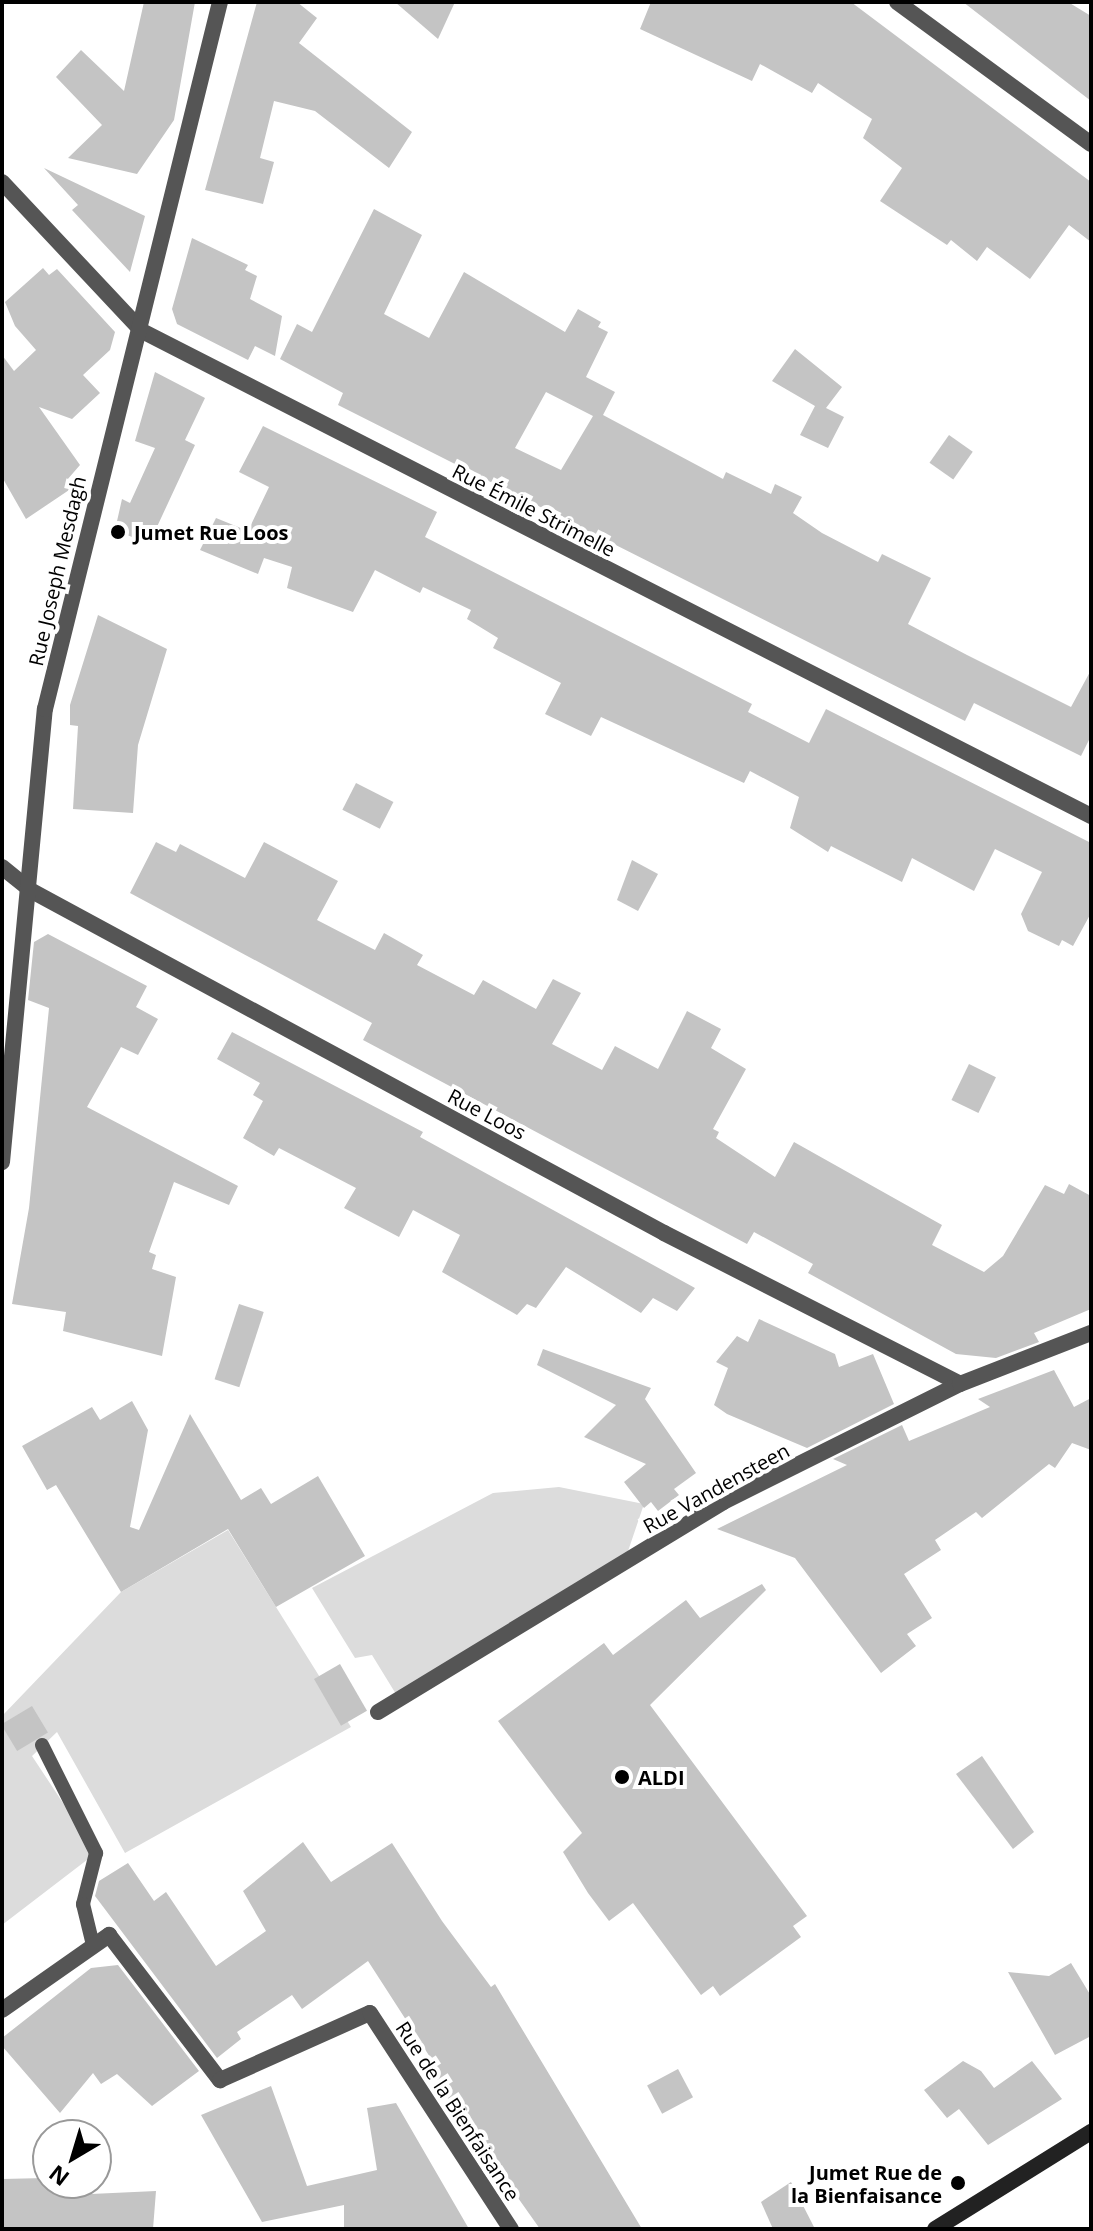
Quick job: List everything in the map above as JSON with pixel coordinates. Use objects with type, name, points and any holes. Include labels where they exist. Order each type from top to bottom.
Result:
[{"type":"street","name":"Rue Joseph Mesdagh","points":[[2,1162],[45,709],[86,529],[142,331],[220,2]]},
{"type":"street","points":[[897,2],[1091,144]]},
{"type":"street","name":"Rue Émile Strimelle","points":[[2,182],[142,331],[1091,816]]},
{"type":"street","name":"Rue Loos","points":[[2,867],[30,890],[664,1233],[960,1384]]},
{"type":"street","name":"Rue Vandensteen","points":[[378,1712],[723,1502],[960,1384],[1091,1333]]},
{"type":"street","name":"Rue de la Bienfaisance","points":[[93,1945],[109,1935],[220,2080],[370,2013],[511,2229]]},
{"type":"street","points":[[2,2010],[93,1945]]},
{"type":"street","points":[[935,2229],[1091,2132]]},
{"type":"lane","points":[[42,1745],[96,1853],[83,1904],[93,1945]]},
{"type":"shaded area","points":[[559,1487],[644,1504],[624,1563],[399,1699],[372,1655],[355,1658],[312,1588],[493,1493]]},
{"type":"shaded area","points":[[228,1530],[351,1727],[125,1853],[57,1732],[32,1756],[96,1853],[2,1925],[2,1716],[121,1592]]},
{"type":"building","points":[[144,2],[195,2],[174,120],[137,174],[68,158],[102,125],[56,77],[81,50],[124,91]]},
{"type":"building","points":[[257,2],[297,2],[317,18],[299,43],[412,132],[389,168],[315,111],[274,101],[260,158],[274,162],[263,204],[205,190]]},
{"type":"building","points":[[395,2],[455,2],[438,39]]},
{"type":"building","points":[[651,2],[851,2],[1091,182],[1091,242],[1069,225],[1030,279],[987,247],[977,261],[951,240],[947,245],[880,201],[902,168],[863,138],[872,119],[818,83],[812,93],[760,64],[752,81],[640,29]]},
{"type":"building","points":[[963,2],[1068,2],[1091,16],[1091,101]]},
{"type":"building","points":[[44,168],[145,216],[130,272],[72,210],[78,205]]},
{"type":"building","points":[[374,209],[422,235],[384,314],[429,338],[464,272],[565,332],[578,309],[601,322],[598,327],[608,332],[586,377],[615,392],[603,415],[723,479],[726,472],[771,494],[775,484],[802,497],[793,513],[822,533],[878,562],[882,554],[931,578],[908,624],[967,655],[1071,707],[1091,670],[1091,736],[1081,756],[974,703],[965,721],[338,405],[343,393],[280,359],[297,324],[312,332]],"holes":[[[546,392],[593,416],[561,470],[515,448]]]},
{"type":"building","points":[[192,238],[248,265],[245,270],[257,276],[250,299],[282,316],[275,356],[255,346],[248,360],[177,324],[172,309]]},
{"type":"building","points":[[43,268],[49,275],[57,269],[115,332],[110,350],[83,375],[100,393],[72,419],[39,407],[80,465],[67,480],[78,484],[26,519],[2,477],[2,355],[14,371],[36,350],[15,326],[5,302]]},
{"type":"building","points":[[795,349],[842,387],[826,408],[844,417],[828,448],[800,435],[815,406],[772,381]]},
{"type":"building","points":[[155,372],[205,398],[185,440],[195,445],[149,544],[115,530],[122,499],[130,503],[155,448],[135,441]]},
{"type":"building","points":[[263,426],[437,512],[425,537],[752,704],[748,712],[809,743],[826,709],[1091,843],[1091,913],[1073,946],[1062,940],[1059,946],[1028,931],[1021,914],[1042,872],[995,849],[974,891],[912,858],[902,882],[831,846],[828,852],[790,828],[799,797],[750,771],[744,783],[601,717],[591,736],[545,714],[561,683],[493,648],[498,638],[467,619],[471,610],[423,587],[420,593],[375,570],[353,612],[287,588],[292,567],[264,558],[258,574],[200,550],[216,518],[248,531],[269,487],[239,472]]},
{"type":"building","points":[[949,435],[973,452],[953,479],[929,463]]},
{"type":"building","points":[[98,615],[167,649],[138,745],[133,813],[73,809],[78,726],[70,725],[70,705]]},
{"type":"building","points":[[356,783],[393,802],[380,829],[342,810]]},
{"type":"building","points":[[156,842],[176,852],[180,844],[245,878],[264,842],[338,881],[317,920],[375,950],[384,933],[423,955],[417,965],[474,995],[483,980],[536,1009],[553,979],[581,993],[552,1044],[602,1070],[615,1046],[658,1069],[687,1011],[721,1029],[711,1048],[746,1069],[713,1129],[719,1132],[716,1138],[775,1177],[794,1142],[942,1225],[932,1245],[984,1272],[1003,1256],[1045,1185],[1064,1194],[1069,1184],[1091,1196],[1091,1309],[1034,1333],[1039,1342],[996,1358],[956,1354],[808,1273],[813,1264],[754,1232],[747,1244],[363,1040],[372,1023],[130,893]]},
{"type":"building","points":[[632,860],[658,874],[638,911],[617,900]]},
{"type":"building","points":[[48,934],[147,986],[136,1007],[158,1019],[138,1055],[121,1047],[87,1107],[238,1186],[229,1205],[174,1182],[149,1252],[156,1255],[152,1269],[176,1277],[162,1356],[63,1331],[66,1312],[12,1304],[29,1208],[49,1008],[28,1000],[34,942]]},
{"type":"building","points":[[232,1032],[423,1132],[420,1137],[695,1288],[677,1311],[653,1298],[641,1313],[566,1267],[536,1308],[527,1304],[517,1315],[442,1272],[460,1235],[413,1210],[399,1237],[344,1208],[356,1188],[279,1148],[274,1156],[243,1138],[263,1101],[253,1095],[260,1083],[217,1059]]},
{"type":"building","points":[[969,1064],[996,1077],[978,1113],[951,1100]]},
{"type":"building","points":[[239,1304],[264,1312],[239,1387],[215,1379]]},
{"type":"building","points":[[759,1319],[835,1354],[839,1367],[873,1354],[894,1404],[807,1448],[727,1414],[714,1405],[728,1368],[716,1362],[737,1336],[748,1342]]},
{"type":"building","points":[[543,1349],[651,1388],[645,1399],[696,1473],[674,1489],[679,1495],[658,1511],[651,1502],[644,1508],[624,1482],[646,1464],[584,1437],[616,1405],[537,1365]]},
{"type":"building","points":[[1054,1370],[1074,1407],[1091,1398],[1091,1450],[1072,1443],[1055,1468],[1049,1464],[982,1518],[976,1512],[935,1540],[941,1550],[904,1574],[932,1618],[907,1634],[916,1646],[881,1673],[795,1558],[717,1529],[847,1465],[833,1459],[902,1425],[909,1441],[990,1407],[978,1399]]},
{"type":"building","points":[[132,1401],[148,1430],[130,1527],[139,1530],[190,1414],[241,1500],[261,1488],[271,1504],[318,1476],[365,1556],[276,1607],[228,1529],[121,1592],[56,1485],[47,1490],[22,1446],[92,1407],[100,1420]]},
{"type":"building","name":"ALDI","points":[[762,1584],[766,1590],[650,1705],[807,1916],[793,1926],[801,1937],[720,1996],[713,1986],[701,1995],[633,1903],[609,1921],[588,1893],[563,1852],[582,1833],[498,1721],[604,1643],[613,1655],[686,1600],[700,1618]]},
{"type":"building","points":[[340,1664],[367,1711],[341,1726],[314,1679]]},
{"type":"building","points":[[32,1706],[48,1733],[17,1751],[2,1724]]},
{"type":"building","points":[[982,1756],[1034,1832],[1013,1849],[956,1774]]},
{"type":"building","points":[[303,1842],[331,1882],[392,1843],[442,1921],[491,1987],[495,1984],[642,2229],[540,2229],[450,2102],[434,2074],[439,2071],[368,1961],[302,2009],[292,1995],[237,2032],[241,2039],[217,2058],[95,1896],[99,1881],[128,1863],[154,1901],[166,1892],[216,1966],[266,1931],[243,1891]]},
{"type":"building","points":[[1071,1963],[1091,1996],[1091,2036],[1055,2055],[1008,1972],[1049,1976]]},
{"type":"building","points":[[118,1965],[199,2071],[152,2106],[117,2074],[101,2084],[93,2073],[60,2113],[2,2046],[2,2038],[91,1968]]},
{"type":"building","points":[[963,2061],[981,2071],[994,2088],[1032,2061],[1062,2099],[988,2145],[959,2109],[947,2118],[924,2090]]},
{"type":"building","points":[[678,2069],[693,2097],[662,2114],[647,2085]]},
{"type":"building","points":[[271,2086],[307,2186],[377,2170],[367,2108],[396,2103],[469,2229],[344,2229],[344,2205],[262,2222],[201,2115]]},
{"type":"building","points":[[32,2178],[32,2199],[112,2199],[112,2193],[156,2191],[153,2229],[2,2229],[2,2179]]},
{"type":"building","points":[[791,2182],[815,2229],[773,2229],[761,2202]]},
{"type":"place","name":"Jumet Rue Loos","points":[[118,532]]},
{"type":"place","name":"ALDI","points":[[622,1777]]},
{"type":"place","name":"Jumet Rue de la Bienfaisance","points":[[958,2183]]}]
